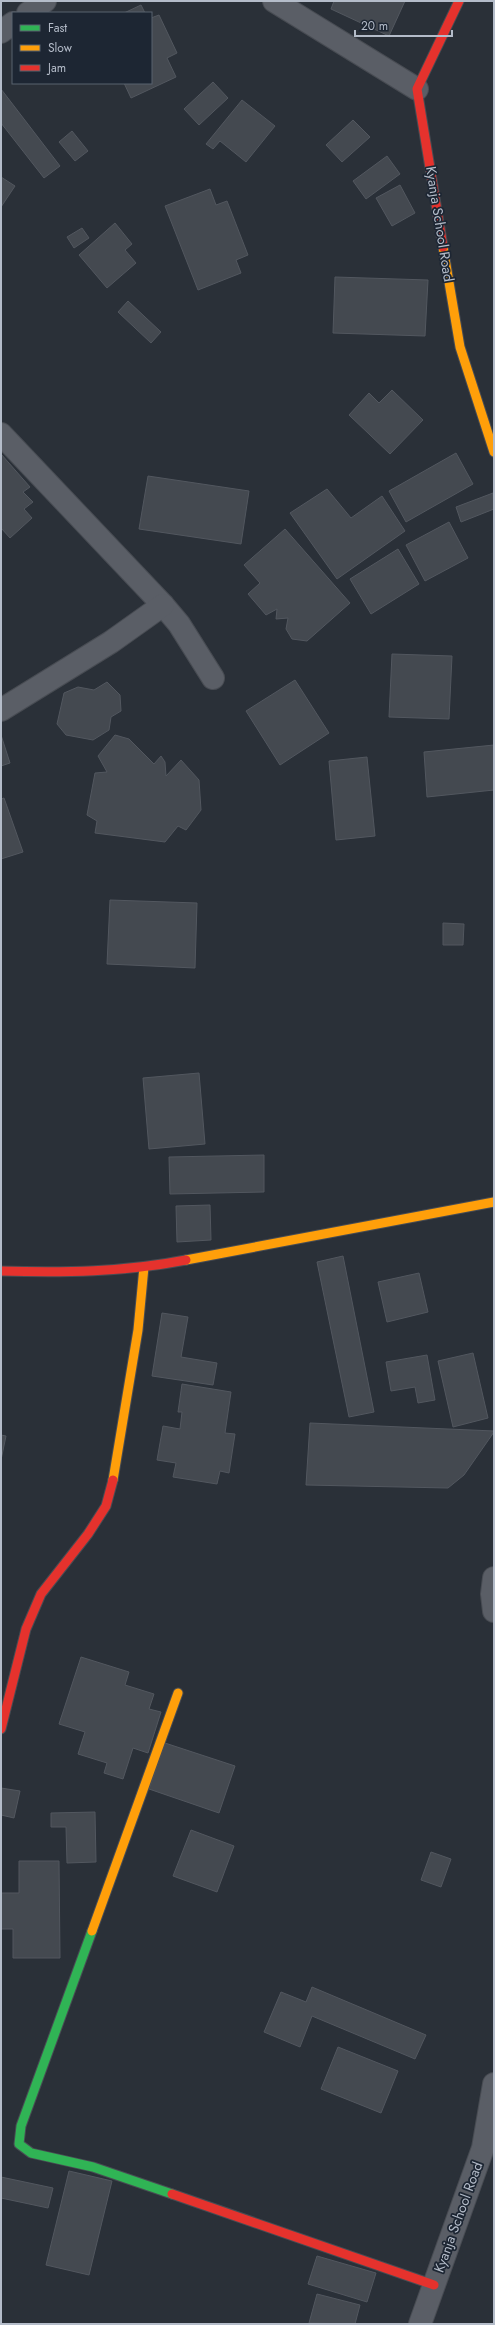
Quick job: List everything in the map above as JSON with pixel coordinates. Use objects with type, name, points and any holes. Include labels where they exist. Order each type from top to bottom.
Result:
[{"type":"street","points":[[29,12],[45,1]]},
{"type":"street","points":[[274,1],[417,89],[459,1]]},
{"type":"street","points":[[1,32],[12,24]]},
{"type":"street","name":"Kyanja School Road","points":[[417,89],[460,347],[494,452]]},
{"type":"street","points":[[1,434],[180,624],[213,678]]},
{"type":"street","points":[[1,710],[111,642],[163,605]]},
{"type":"street","points":[[1,1271],[51,1273],[144,1267],[494,1202]]},
{"type":"street","points":[[1,1729],[26,1629],[41,1594],[88,1534],[106,1506],[116,1470],[138,1330],[144,1267]]},
{"type":"street","points":[[494,1578],[492,1594],[494,1611]]},
{"type":"street","points":[[178,1693],[21,2126],[19,2144],[32,2153],[93,2167],[434,2285]]},
{"type":"street","name":"Kyanja School Road","points":[[420,2324],[483,2148],[494,2084]]},
{"type":"building","points":[[334,1],[405,1],[389,36],[331,9]]},
{"type":"building","points":[[141,5],[144,12],[126,12]]},
{"type":"building","points":[[159,15],[177,53],[167,58],[176,77],[131,98],[124,84],[152,84],[152,18]]},
{"type":"building","points":[[213,82],[228,98],[199,125],[184,109]]},
{"type":"building","points":[[1,89],[60,166],[44,178],[1,123]]},
{"type":"building","points":[[242,100],[275,126],[246,162],[220,141],[213,149],[206,144]]},
{"type":"building","points":[[353,120],[370,137],[342,162],[326,145]]},
{"type":"building","points":[[72,131],[88,151],[75,161],[59,142]]},
{"type":"building","points":[[387,156],[400,174],[366,199],[353,181]]},
{"type":"building","points":[[1,177],[15,186],[1,207]]},
{"type":"building","points":[[400,185],[415,213],[392,226],[376,198]]},
{"type":"building","points":[[210,189],[216,205],[227,201],[248,255],[236,260],[241,273],[198,290],[165,206]]},
{"type":"building","points":[[115,223],[132,244],[125,250],[136,263],[107,288],[79,255]]},
{"type":"building","points":[[82,228],[89,238],[74,248],[67,237]]},
{"type":"building","points":[[335,277],[428,280],[425,336],[333,333]]},
{"type":"building","points":[[128,301],[161,332],[151,343],[118,312]]},
{"type":"building","points":[[392,390],[423,420],[390,454],[349,415],[369,393],[379,403]]},
{"type":"building","points":[[456,453],[473,484],[406,522],[389,491]]},
{"type":"building","points":[[1,454],[30,487],[23,492],[33,502],[24,509],[32,518],[10,538],[1,528]]},
{"type":"building","points":[[148,476],[249,491],[241,544],[139,529]]},
{"type":"building","points":[[327,489],[351,518],[382,496],[405,531],[337,579],[290,513]]},
{"type":"building","points":[[493,493],[494,509],[461,522],[456,507]]},
{"type":"building","points":[[449,522],[468,558],[425,581],[406,545]]},
{"type":"building","points":[[285,529],[350,603],[307,641],[292,639],[286,629],[288,618],[276,619],[277,609],[266,615],[248,594],[260,583],[244,565]]},
{"type":"building","points":[[398,549],[419,584],[371,614],[350,579]]},
{"type":"building","points":[[392,654],[452,656],[449,719],[389,717]]},
{"type":"building","points":[[295,680],[329,733],[280,765],[246,711]]},
{"type":"building","points":[[107,682],[120,695],[121,711],[111,717],[109,730],[93,740],[66,735],[57,724],[64,693],[78,687],[94,690]]},
{"type":"building","points":[[1,735],[10,763],[1,766]]},
{"type":"building","points":[[115,735],[129,739],[154,764],[161,756],[165,762],[166,776],[181,760],[199,780],[201,810],[186,830],[178,826],[165,842],[95,833],[97,821],[87,815],[95,773],[107,772],[98,756]]},
{"type":"building","points":[[494,745],[494,790],[427,797],[424,752]]},
{"type":"building","points":[[367,757],[375,836],[336,840],[329,761]]},
{"type":"building","points":[[4,798],[23,852],[1,859],[1,799]]},
{"type":"building","points":[[110,900],[197,903],[195,968],[107,964]]},
{"type":"building","points":[[443,923],[464,924],[463,945],[443,945]]},
{"type":"building","points":[[199,1073],[205,1144],[149,1149],[143,1078]]},
{"type":"building","points":[[264,1155],[264,1192],[170,1194],[169,1157]]},
{"type":"building","points":[[210,1205],[211,1240],[177,1242],[176,1206]]},
{"type":"building","points":[[343,1256],[374,1412],[349,1417],[317,1262]]},
{"type":"building","points":[[419,1273],[428,1312],[387,1322],[378,1282]]},
{"type":"building","points":[[162,1313],[188,1317],[181,1357],[217,1363],[213,1385],[152,1376]]},
{"type":"building","points":[[473,1353],[488,1418],[453,1427],[438,1361]]},
{"type":"building","points":[[427,1355],[435,1400],[418,1403],[415,1387],[391,1391],[386,1362]]},
{"type":"building","points":[[182,1384],[231,1392],[225,1433],[235,1434],[229,1473],[220,1471],[217,1484],[173,1477],[176,1463],[157,1460],[163,1426],[180,1429],[182,1412],[178,1412]]},
{"type":"building","points":[[310,1423],[494,1432],[464,1475],[448,1488],[306,1485]]},
{"type":"building","points":[[1,1435],[6,1436],[1,1460]]},
{"type":"building","points":[[81,1657],[129,1672],[125,1685],[154,1694],[149,1709],[161,1712],[148,1753],[133,1748],[123,1779],[104,1773],[107,1763],[78,1754],[85,1732],[59,1724]]},
{"type":"building","points":[[165,1743],[235,1766],[219,1813],[149,1789]]},
{"type":"building","points":[[1,1788],[20,1791],[14,1818],[1,1815]]},
{"type":"building","points":[[95,1812],[96,1862],[67,1863],[66,1827],[51,1827],[51,1813]]},
{"type":"building","points":[[191,1830],[234,1846],[217,1892],[173,1876]]},
{"type":"building","points":[[431,1852],[451,1859],[441,1887],[421,1880]]},
{"type":"building","points":[[19,1861],[59,1861],[60,1958],[13,1958],[13,1929],[1,1929],[1,1893],[19,1893]]},
{"type":"building","points":[[312,1987],[426,2035],[415,2059],[312,2016],[300,2047],[264,2032],[281,1992],[306,2002]]},
{"type":"building","points":[[338,2047],[398,2071],[381,2113],[321,2089]]},
{"type":"building","points":[[69,2171],[112,2181],[89,2275],[46,2265]]},
{"type":"building","points":[[1,2177],[53,2188],[48,2208],[1,2198]]},
{"type":"building","points":[[317,2256],[376,2273],[367,2302],[308,2284]]},
{"type":"building","points":[[317,2294],[360,2305],[355,2324],[309,2323]]},
{"type":"traffic: fast","points":[[92,1931],[21,2126],[19,2144],[31,2153],[93,2167],[172,2194]]},
{"type":"traffic: slow","points":[[443,247],[460,347],[494,452]]},
{"type":"traffic: slow","points":[[186,1260],[494,1202]]},
{"type":"traffic: slow","points":[[113,1480],[138,1330],[144,1267]]},
{"type":"traffic: slow","points":[[92,1931],[178,1693]]},
{"type":"traffic: jam","points":[[443,247],[417,89],[459,1]]},
{"type":"traffic: jam","points":[[1,1271],[94,1271],[140,1267],[186,1260]]},
{"type":"traffic: jam","points":[[1,1729],[26,1629],[41,1594],[88,1534],[106,1506],[113,1480]]},
{"type":"traffic: jam","points":[[172,2194],[434,2285]]}]
